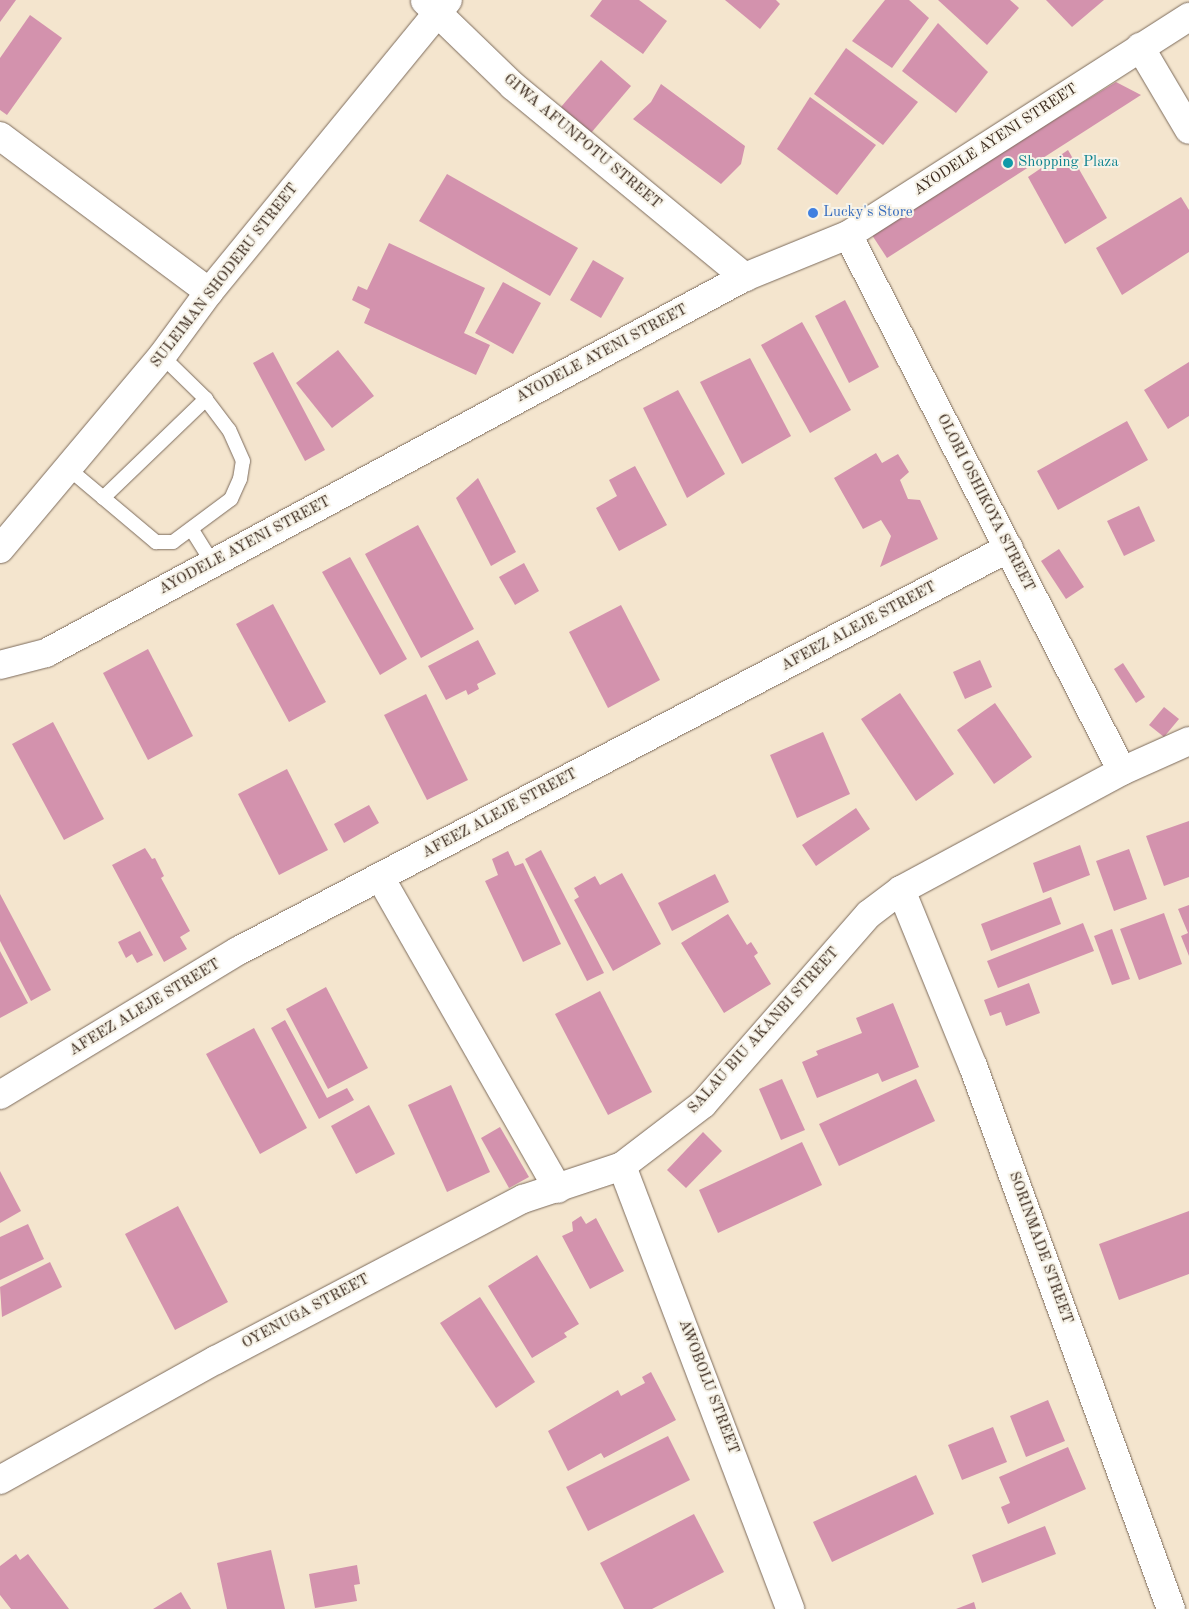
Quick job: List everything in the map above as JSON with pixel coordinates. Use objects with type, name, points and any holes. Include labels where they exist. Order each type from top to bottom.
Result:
[{"type":"street","name":"GIWA AFUNPOTU STREET","points":[[437,4],[513,86],[745,277]]},
{"type":"street","name":"SULEIMAN SHODERU STREET","points":[[0,549],[162,356],[209,292],[437,4]]},
{"type":"street","name":"AYODELE AYENI STREET","points":[[0,665],[46,652],[745,277],[848,235],[1189,17]]},
{"type":"street","points":[[1140,47],[1189,130]]},
{"type":"street","points":[[2,142],[209,292]]},
{"type":"street","name":"OLORI OSHIKOYA STREET","points":[[848,235],[1122,771]]},
{"type":"street","name":"AFEEZ ALEJE STREET","points":[[0,1095],[238,952],[1009,548]]},
{"type":"street","name":"SALAU BIU AKANBI STREET","points":[[622,1166],[703,1104],[869,914],[901,890],[1122,771],[1189,741]]},
{"type":"street","points":[[380,877],[558,1189]]},
{"type":"street","name":"SORINMADE STREET","points":[[901,890],[973,1066],[1171,1609]]},
{"type":"street","name":"OYENUGA STREET","points":[[0,1480],[216,1360],[456,1233],[524,1199],[622,1166]]},
{"type":"street","name":"AWOBOLU STREET","points":[[622,1166],[790,1609]]},
{"type":"lane","points":[[69,469],[156,542],[173,542],[192,530],[231,499],[240,479],[243,461],[228,430],[206,400],[162,356]]},
{"type":"lane","points":[[103,498],[206,400]]},
{"type":"lane","points":[[192,530],[213,564]]},
{"type":"building","points":[[0,0],[16,0],[0,22]]},
{"type":"building","points":[[602,0],[639,0],[667,21],[643,54],[590,16]]},
{"type":"building","points":[[725,0],[776,0],[780,4],[760,29]]},
{"type":"building","points":[[885,0],[909,0],[929,18],[892,68],[852,41]]},
{"type":"building","points":[[938,0],[1010,0],[1019,8],[987,45]]},
{"type":"building","points":[[1046,0],[1104,0],[1072,27]]},
{"type":"building","points":[[30,15],[62,38],[7,115],[0,110],[0,58]]},
{"type":"building","points":[[938,23],[988,72],[956,113],[902,71]]},
{"type":"building","points":[[846,48],[918,102],[883,145],[814,94]]},
{"type":"building","points":[[601,60],[631,86],[591,133],[561,107]]},
{"type":"building","name":"Shopping Plaza","points":[[1116,82],[1141,95],[887,258],[870,232]]},
{"type":"building","points":[[661,84],[745,146],[741,164],[721,184],[633,119],[651,102]]},
{"type":"building","points":[[810,97],[876,145],[837,195],[777,149]]},
{"type":"building","points":[[1068,150],[1107,218],[1065,244],[1028,177]]},
{"type":"building","points":[[447,174],[578,248],[550,296],[419,221]]},
{"type":"building","points":[[1181,197],[1189,210],[1189,252],[1122,295],[1096,248]]},
{"type":"building","points":[[389,243],[485,288],[464,333],[490,345],[476,375],[364,323],[370,309],[352,300],[358,286],[367,290]]},
{"type":"building","points":[[593,260],[624,278],[601,318],[570,300]]},
{"type":"building","points":[[503,282],[541,303],[513,354],[475,333]]},
{"type":"building","points":[[845,300],[879,367],[849,383],[815,316]]},
{"type":"building","points":[[802,322],[851,410],[810,433],[761,345]]},
{"type":"building","points":[[338,350],[374,396],[332,428],[296,383]]},
{"type":"building","points":[[273,352],[325,450],[305,461],[253,363]]},
{"type":"building","points":[[750,358],[791,436],[742,464],[700,382]]},
{"type":"building","points":[[1189,362],[1189,416],[1168,429],[1144,390]]},
{"type":"building","points":[[678,390],[725,474],[687,498],[643,408]]},
{"type":"building","points":[[1127,421],[1148,460],[1058,510],[1037,471]]},
{"type":"building","points":[[876,453],[882,463],[898,454],[909,472],[900,480],[908,499],[920,500],[938,539],[880,567],[891,536],[881,520],[863,529],[834,478]]},
{"type":"building","points":[[635,466],[667,525],[619,551],[596,508],[617,496],[609,480]]},
{"type":"building","points":[[478,478],[516,552],[491,566],[456,498]]},
{"type":"building","points":[[1139,506],[1155,541],[1124,556],[1107,521]]},
{"type":"building","points":[[418,525],[474,629],[421,658],[365,554]]},
{"type":"building","points":[[1059,549],[1084,587],[1066,599],[1041,561]]},
{"type":"building","points":[[350,557],[407,659],[380,675],[322,572]]},
{"type":"building","points":[[524,563],[539,591],[515,605],[499,577]]},
{"type":"building","points":[[273,604],[326,702],[289,722],[236,624]]},
{"type":"building","points":[[621,605],[660,680],[608,708],[569,632]]},
{"type":"building","points":[[478,640],[496,674],[477,684],[479,689],[468,695],[466,690],[446,700],[428,666]]},
{"type":"building","points":[[148,649],[193,736],[148,760],[103,673]]},
{"type":"building","points":[[980,660],[992,687],[965,699],[953,672]]},
{"type":"building","points":[[1123,663],[1145,697],[1136,703],[1114,669]]},
{"type":"building","points":[[900,693],[954,774],[916,801],[861,719]]},
{"type":"building","points":[[426,694],[468,780],[427,800],[384,715]]},
{"type":"building","points":[[995,703],[1032,757],[994,784],[957,730]]},
{"type":"building","points":[[1164,707],[1179,719],[1164,737],[1149,725]]},
{"type":"building","points":[[53,722],[104,819],[64,840],[12,744]]},
{"type":"building","points":[[823,732],[850,794],[797,818],[770,755]]},
{"type":"building","points":[[287,769],[328,850],[279,875],[238,794]]},
{"type":"building","points":[[369,805],[379,823],[344,843],[334,824]]},
{"type":"building","points":[[856,808],[870,829],[816,866],[802,845]]},
{"type":"building","points":[[1189,821],[1189,877],[1164,886],[1146,836]]},
{"type":"building","points":[[1080,845],[1090,875],[1043,893],[1033,863]]},
{"type":"building","points":[[145,848],[152,859],[155,858],[164,876],[161,878],[190,931],[180,937],[187,949],[164,962],[112,865]]},
{"type":"building","points":[[1129,849],[1147,899],[1114,911],[1096,861]]},
{"type":"building","points":[[541,850],[604,973],[587,981],[525,859]]},
{"type":"building","points":[[508,851],[515,866],[523,863],[561,944],[523,962],[485,881],[498,875],[492,859]]},
{"type":"building","points":[[622,873],[661,944],[613,971],[574,900],[579,897],[574,888],[595,876],[600,885]]},
{"type":"building","points":[[715,874],[729,902],[672,931],[658,903]]},
{"type":"building","points":[[0,894],[51,990],[31,1001],[0,941]]},
{"type":"building","points":[[1051,897],[1061,924],[991,951],[981,924]]},
{"type":"building","points":[[1189,905],[1189,956],[1181,936],[1188,933],[1178,909]]},
{"type":"building","points":[[1164,913],[1182,964],[1139,980],[1120,929]]},
{"type":"building","points":[[728,914],[747,945],[751,942],[758,953],[754,956],[771,984],[724,1013],[681,943]]},
{"type":"building","points":[[1083,923],[1094,951],[998,988],[987,961]]},
{"type":"building","points":[[1112,929],[1130,979],[1112,985],[1094,936]]},
{"type":"building","points":[[140,931],[153,955],[137,963],[132,954],[126,958],[118,942]]},
{"type":"building","points":[[0,951],[28,1003],[0,1018]]},
{"type":"building","points":[[1029,983],[1040,1013],[1006,1026],[1001,1012],[990,1016],[984,1000]]},
{"type":"building","points":[[326,987],[368,1068],[328,1089],[286,1009]]},
{"type":"building","points":[[600,991],[652,1092],[608,1115],[555,1014]]},
{"type":"building","points":[[893,1003],[919,1067],[882,1082],[878,1073],[817,1098],[802,1062],[818,1055],[816,1051],[862,1033],[856,1018]]},
{"type":"building","points":[[285,1020],[327,1098],[347,1088],[354,1100],[319,1119],[271,1028]]},
{"type":"building","points":[[254,1028],[307,1128],[260,1154],[206,1054]]},
{"type":"building","points":[[782,1079],[805,1130],[781,1140],[759,1089]]},
{"type":"building","points":[[916,1079],[935,1121],[839,1166],[819,1124]]},
{"type":"building","points":[[451,1085],[490,1172],[447,1192],[408,1105]]},
{"type":"building","points":[[369,1105],[395,1154],[356,1174],[331,1126]]},
{"type":"building","points":[[500,1127],[529,1177],[509,1188],[481,1138]]},
{"type":"building","points":[[703,1132],[722,1151],[686,1188],[667,1170]]},
{"type":"building","points":[[802,1142],[822,1185],[718,1233],[699,1190]]},
{"type":"building","points":[[0,1171],[21,1211],[0,1223]]},
{"type":"building","points":[[178,1206],[228,1302],[175,1330],[125,1234]]},
{"type":"building","points":[[1189,1211],[1189,1274],[1119,1300],[1099,1244]]},
{"type":"building","points":[[581,1216],[586,1224],[596,1218],[624,1271],[590,1289],[562,1236],[573,1231],[572,1222]]},
{"type":"building","points":[[28,1224],[44,1259],[0,1280],[0,1237]]},
{"type":"building","points":[[537,1255],[579,1324],[564,1333],[567,1337],[532,1358],[488,1286]]},
{"type":"building","points":[[50,1262],[62,1287],[2,1317],[0,1287]]},
{"type":"building","points":[[480,1297],[535,1382],[496,1408],[440,1323]]},
{"type":"building","points":[[651,1372],[676,1420],[604,1458],[601,1453],[568,1471],[548,1431],[618,1390],[621,1396],[645,1383],[642,1377]]},
{"type":"building","points":[[1048,1400],[1065,1441],[1026,1457],[1010,1416]]},
{"type":"building","points":[[993,1427],[1007,1462],[962,1480],[948,1445]]},
{"type":"building","points":[[668,1436],[690,1480],[588,1531],[566,1487]]},
{"type":"building","points":[[1068,1447],[1086,1489],[1008,1524],[1001,1507],[1010,1503],[999,1477]]},
{"type":"building","points":[[916,1475],[934,1514],[832,1562],[813,1522]]},
{"type":"building","points":[[694,1514],[724,1572],[652,1609],[624,1609],[600,1563]]},
{"type":"building","points":[[1045,1526],[1056,1554],[982,1583],[972,1555]]},
{"type":"building","points":[[271,1550],[285,1609],[227,1609],[217,1563]]},
{"type":"building","points":[[16,1554],[20,1560],[28,1554],[69,1609],[11,1609],[0,1595],[0,1566]]},
{"type":"building","points":[[357,1565],[360,1584],[354,1585],[357,1601],[315,1608],[309,1574]]},
{"type":"building","points":[[181,1592],[191,1609],[153,1609]]},
{"type":"building","points":[[974,1602],[976,1609],[956,1609]]},
{"type":"place","name":"Shopping Plaza","points":[[1008,163]]},
{"type":"place","name":"Lucky's Store","points":[[813,213]]}]
